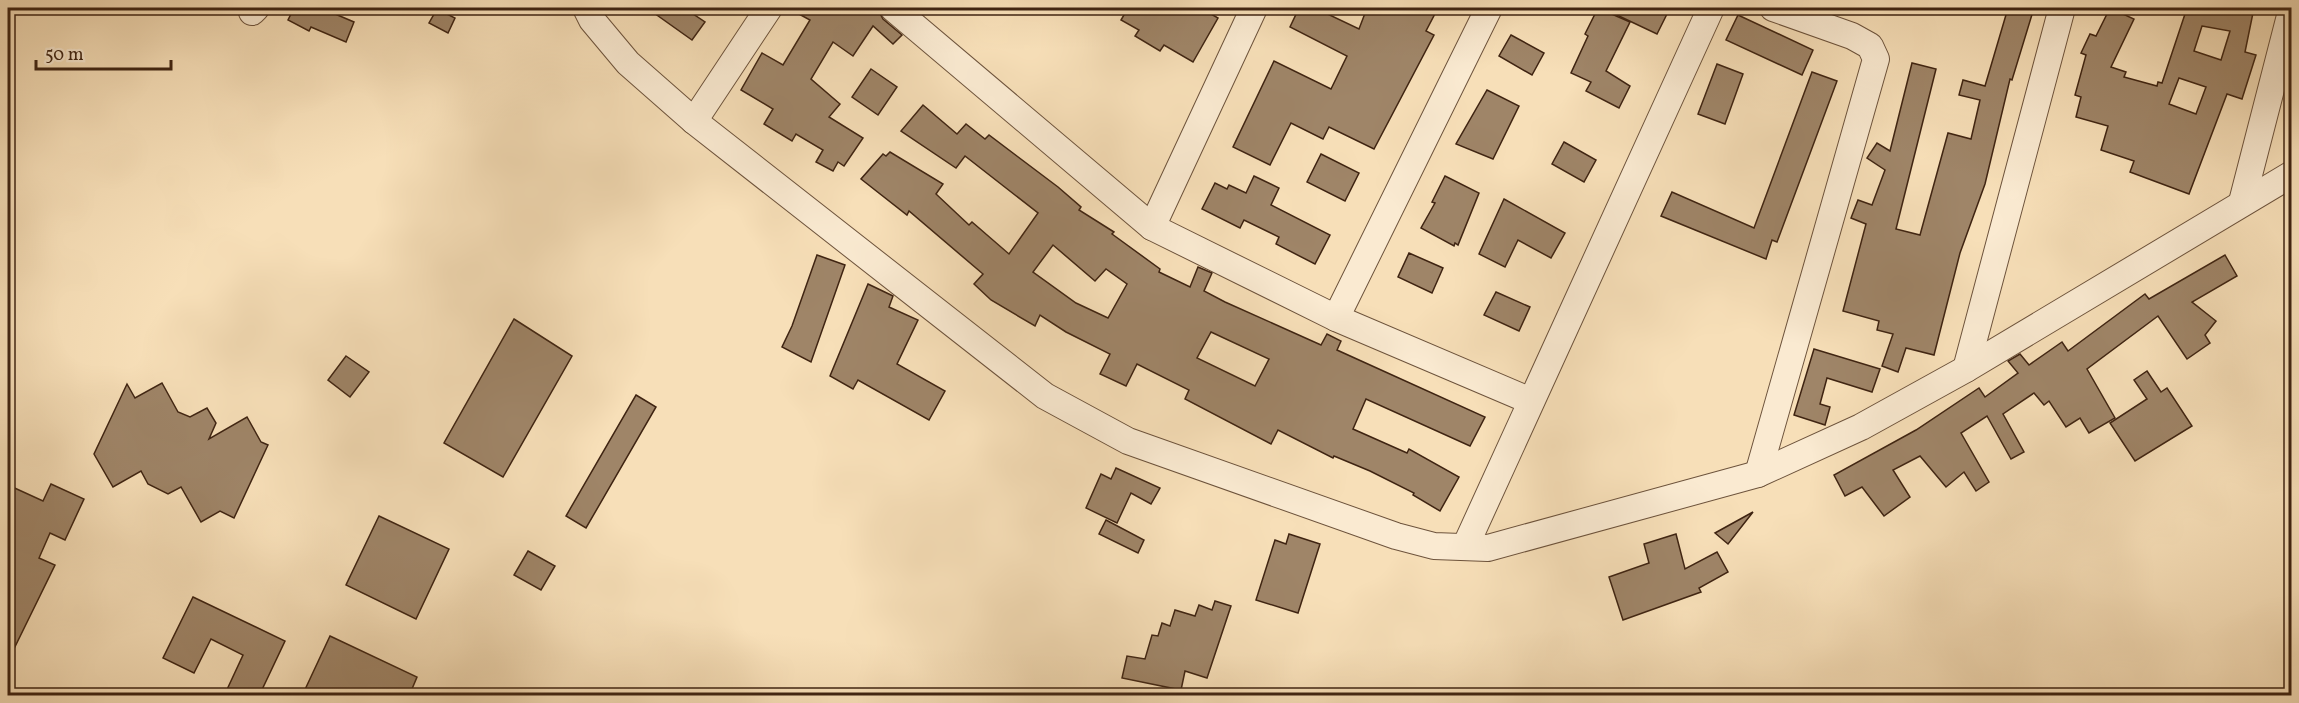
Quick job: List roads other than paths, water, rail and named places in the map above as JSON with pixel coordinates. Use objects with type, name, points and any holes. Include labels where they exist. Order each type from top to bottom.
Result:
[{"type":"street","points":[[586,8],[592,20],[628,63],[694,121],[1045,396],[1128,441],[1396,536],[1434,546],[1488,548],[1758,474],[1861,428],[1966,369],[2292,174]]},
{"type":"street","points":[[694,121],[769,8]]},
{"type":"street","points":[[893,8],[1152,227],[1336,318],[1531,401]]},
{"type":"street","points":[[1152,227],[1254,8]]},
{"type":"street","points":[[1336,318],[1489,8]]},
{"type":"street","points":[[1464,547],[1711,8]]},
{"type":"street","points":[[1758,474],[1876,59],[1870,45],[1852,36],[1773,8]]},
{"type":"street","points":[[1966,369],[2062,8]]},
{"type":"street","points":[[2242,202],[2292,8]]}]
